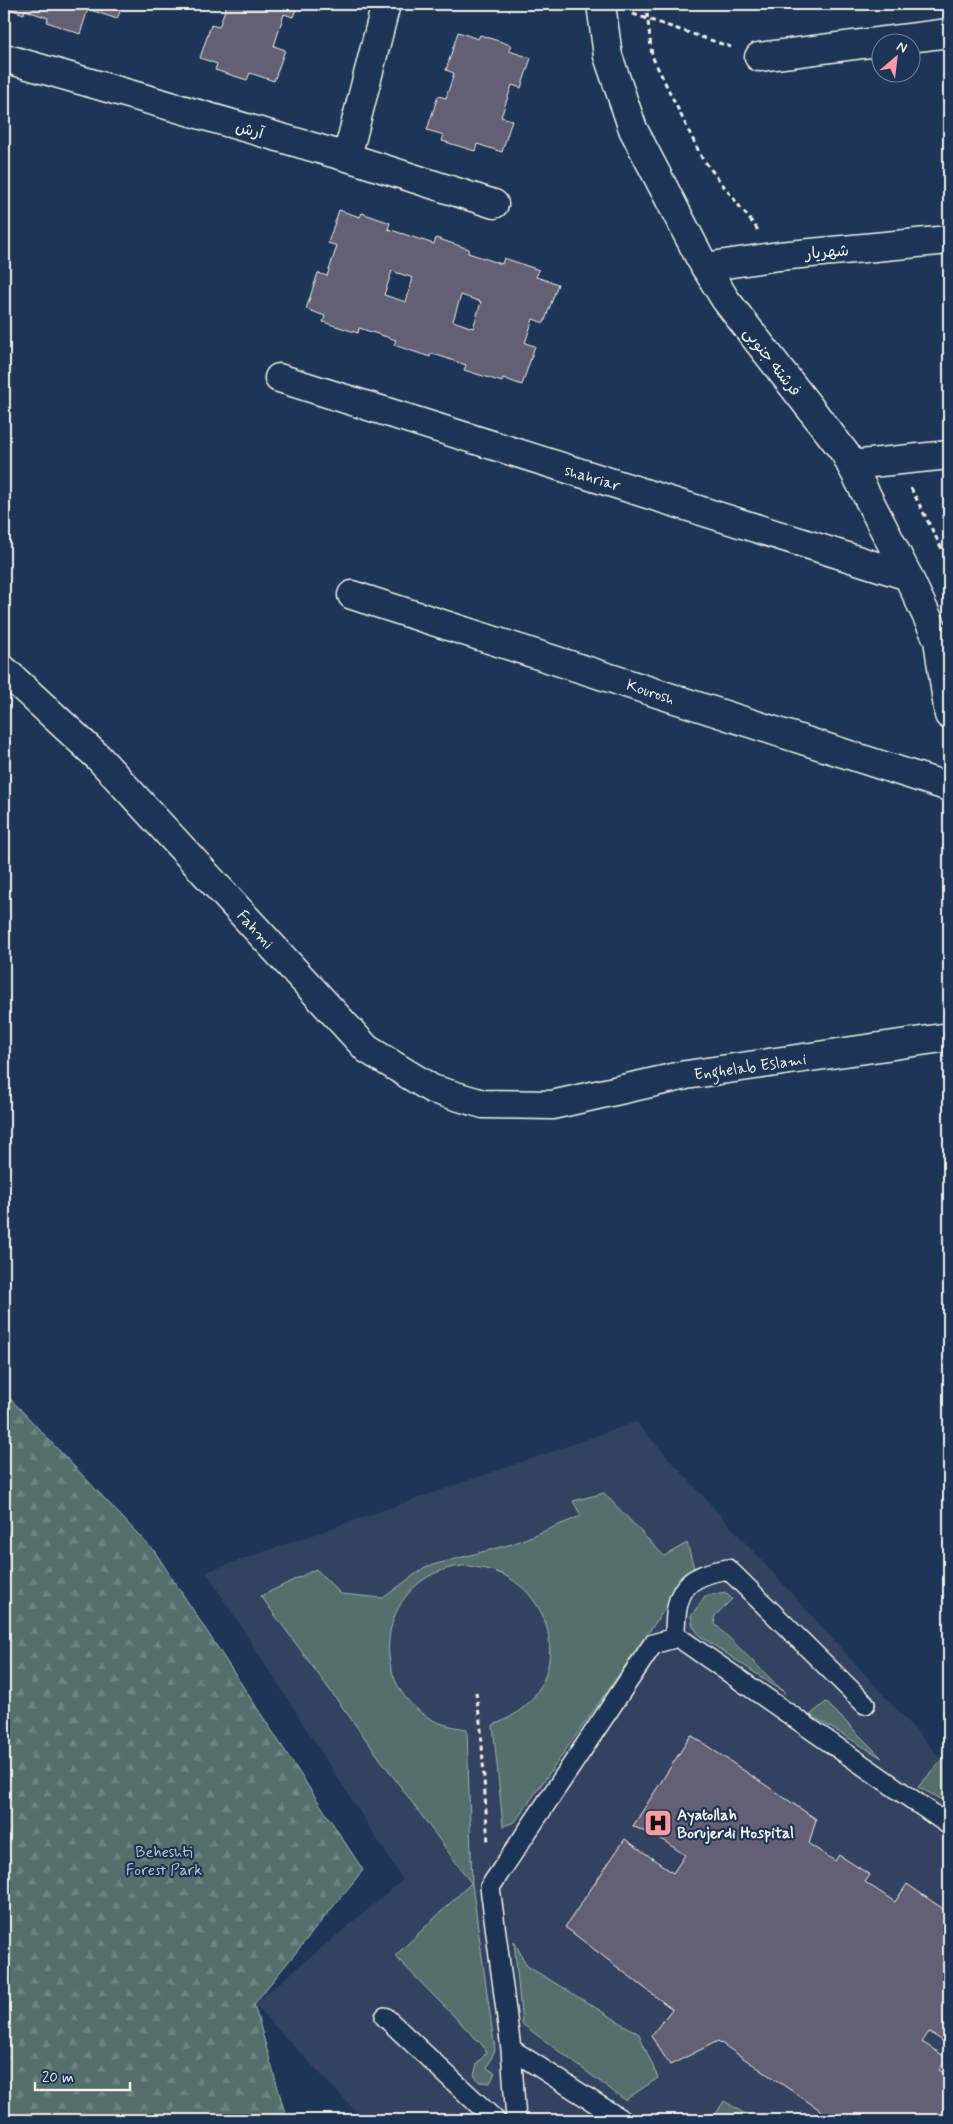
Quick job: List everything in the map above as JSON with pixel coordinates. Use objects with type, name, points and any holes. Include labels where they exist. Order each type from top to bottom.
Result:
[{"type":"street","points":[[347,157],[386,4]]},
{"type":"street","name":"فرشته جنوبی","points":[[601,4],[608,56],[634,129],[705,267],[725,299],[845,453],[908,576],[938,640],[949,715]]},
{"type":"street","points":[[759,57],[949,33]]},
{"type":"street","name":"آرش","points":[[4,58],[347,157],[494,204]]},
{"type":"street","name":"شهریار","points":[[705,267],[778,256],[949,240]]},
{"type":"street","name":"shahriar","points":[[279,378],[908,576]]},
{"type":"street","points":[[851,465],[949,455]]},
{"type":"street","name":"Kourosh","points":[[352,595],[949,787]]},
{"type":"street","name":"Fahmi","points":[[4,670],[98,757],[324,1005],[368,1049],[432,1089],[483,1104],[552,1105]]},
{"type":"street","name":"Enghelab Eslami","points":[[552,1105],[686,1075],[949,1037]]},
{"type":"lane","points":[[865,1704],[728,1568],[706,1572],[687,1584],[675,1610],[675,1635],[949,1825]]},
{"type":"lane","points":[[516,2120],[511,2049],[490,1887],[653,1644],[678,1637]]},
{"type":"lane","points":[[385,2017],[495,2120]]},
{"type":"lane","points":[[511,2049],[622,2120]]},
{"type":"path","points":[[601,4],[759,57]]},
{"type":"path","points":[[646,4],[652,56],[702,158],[778,256]]},
{"type":"path","points":[[897,460],[949,563]]},
{"type":"path","points":[[476,1692],[481,1728],[490,1887]]},
{"type":"shaded area","name":"Ayatollah Borujerdi Hospital","points":[[636,1422],[949,1767],[949,2120],[364,2120],[254,2004],[403,1880],[206,1572]]},
{"type":"green space","name":"Beheshti Forest Park","points":[[4,1392],[155,1552],[363,1870],[254,2004],[287,2120],[4,2120]]},
{"type":"green space","points":[[604,1493],[664,1556],[687,1543],[694,1568],[515,1822],[503,1826],[493,1725],[511,1717],[522,1709],[535,1695],[545,1676],[549,1656],[549,1635],[543,1616],[533,1599],[518,1584],[501,1574],[480,1568],[462,1566],[435,1573],[414,1588],[399,1608],[390,1631],[389,1656],[395,1680],[409,1702],[435,1721],[467,1729],[472,1884],[495,2050],[487,2068],[495,2073],[490,2083],[479,2082],[474,2075],[477,2064],[486,2053],[483,2046],[395,1956],[471,1883],[261,1596],[316,1569],[341,1594],[383,1598],[425,1567],[512,1544],[581,1516],[573,1501]]},
{"type":"green space","points":[[725,1592],[732,1599],[714,1617],[715,1624],[785,1693],[700,1636],[693,1626],[691,1616],[705,1596]]},
{"type":"green space","points":[[826,1702],[882,1758],[810,1715]]},
{"type":"green space","points":[[946,1756],[949,1758],[949,1803],[918,1787]]},
{"type":"green space","points":[[514,1941],[527,1966],[639,2034],[658,2078],[625,2100],[522,2024]]},
{"type":"green space","points":[[724,2101],[755,2120],[712,2120]]},
{"type":"building","points":[[4,4],[123,4],[117,19],[88,9],[80,34],[47,22],[48,18],[25,10],[24,14],[4,7]]},
{"type":"building","points":[[227,4],[298,4],[293,17],[284,14],[274,46],[285,50],[274,81],[250,73],[247,80],[215,70],[217,64],[200,58],[211,25],[219,27]]},
{"type":"building","points":[[458,32],[478,39],[480,35],[511,45],[509,51],[531,58],[521,88],[512,85],[501,117],[512,120],[502,152],[477,144],[475,151],[442,141],[444,135],[427,130],[438,96],[446,98],[454,73],[446,70]]},
{"type":"building","points":[[339,210],[360,217],[362,213],[390,223],[388,229],[434,244],[436,238],[469,249],[468,253],[502,264],[504,258],[539,270],[536,277],[558,284],[544,323],[533,319],[525,343],[535,346],[522,385],[503,378],[502,382],[464,370],[466,365],[431,353],[430,357],[394,345],[396,340],[359,328],[358,333],[323,322],[325,316],[306,309],[318,273],[327,276],[337,246],[328,243]],"holes":[[[392,271],[413,278],[406,302],[384,295]],[[461,295],[481,302],[473,328],[453,321]]]},
{"type":"building","points":[[691,1735],[816,1819],[809,1844],[835,1861],[839,1855],[870,1875],[865,1882],[895,1902],[907,1884],[949,1913],[949,2045],[929,2032],[922,2042],[947,2058],[939,2070],[949,2077],[949,2120],[835,2120],[718,2041],[670,2065],[651,2036],[672,2009],[565,1927],[625,1839],[673,1873],[685,1855],[664,1841],[633,1826]]},
{"type":"place","name":"Ayatollah Borujerdi Hospital","points":[[658,1823]]}]
